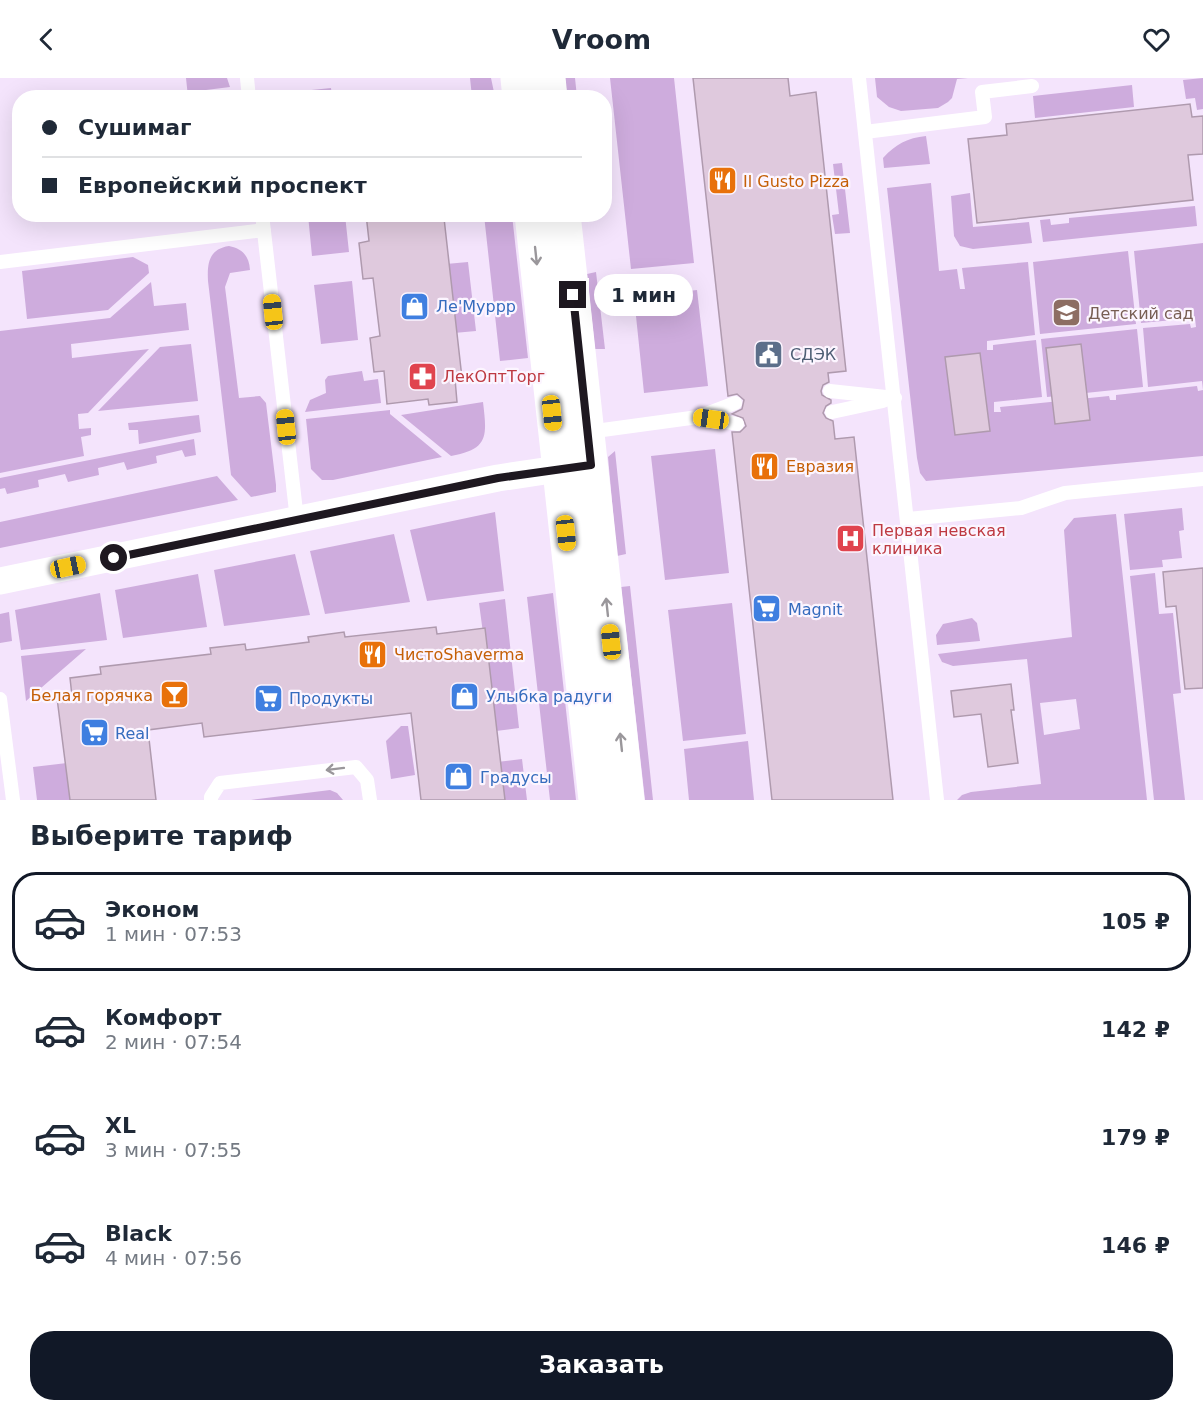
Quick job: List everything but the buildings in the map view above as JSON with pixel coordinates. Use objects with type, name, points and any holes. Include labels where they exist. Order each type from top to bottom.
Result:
[{"type":"street","points":[[532,222],[571,433],[591,465],[628,800]]},
{"type":"street","points":[[564,222],[571,433],[558,470],[595,800]]},
{"type":"street","points":[[0,581],[498,478],[591,465]]},
{"type":"lane","points":[[859,78],[937,800]]},
{"type":"lane","points":[[865,132],[985,117],[982,92],[1032,86]]},
{"type":"lane","points":[[263,222],[297,520]]},
{"type":"lane","points":[[0,262],[264,230]]},
{"type":"lane","points":[[830,391],[895,398]]},
{"type":"lane","points":[[832,412],[895,398]]},
{"type":"lane","points":[[571,433],[699,417],[735,403]]},
{"type":"lane","points":[[699,417],[737,424]]},
{"type":"lane","points":[[908,519],[1021,508],[1065,492],[1203,479]]},
{"type":"lane","points":[[0,699],[12,800]]},
{"type":"lane","points":[[211,800],[220,783],[356,767],[367,780],[370,800]]},
{"type":"shaded area","points":[[186,78],[227,78],[230,87],[206,90],[187,90]]},
{"type":"shaded area","points":[[470,78],[491,78],[494,90],[471,90]]},
{"type":"shaded area","points":[[565,78],[575,78],[576,90],[566,90]]},
{"type":"shaded area","points":[[610,78],[674,78],[694,263],[631,269]]},
{"type":"shaded area","points":[[875,78],[968,78],[957,79],[952,98],[938,108],[901,111],[889,107],[877,97]]},
{"type":"shaded area","points":[[1203,78],[1203,109],[1197,110],[1195,98],[1186,99],[1183,80]]},
{"type":"shaded area","points":[[1132,85],[1134,107],[1035,118],[1033,96]]},
{"type":"shaded area","points":[[926,136],[930,164],[884,168],[883,158],[893,149],[907,140]]},
{"type":"shaded area","points":[[842,163],[850,233],[835,234],[832,215],[839,214],[833,164]]},
{"type":"shaded area","points":[[931,183],[939,271],[957,269],[960,289],[965,289],[962,268],[1028,262],[1035,335],[987,341],[987,350],[993,350],[993,345],[1036,340],[1042,397],[994,402],[994,412],[1001,412],[1000,407],[1109,396],[1110,400],[1116,400],[1116,395],[1197,386],[1198,391],[1203,390],[1203,456],[926,481],[920,473],[917,458],[887,188]]},
{"type":"shaded area","points":[[970,193],[973,227],[1029,222],[1032,243],[973,249],[960,246],[954,236],[951,196]]},
{"type":"shaded area","points":[[1195,206],[1197,226],[1043,242],[1040,220],[1050,219],[1051,225],[1069,223],[1069,218]]},
{"type":"shaded area","points":[[309,222],[346,222],[349,252],[312,256]]},
{"type":"shaded area","points":[[485,222],[513,222],[528,358],[500,361]]},
{"type":"shaded area","points":[[1203,243],[1203,390],[1202,381],[1148,387],[1143,328],[1190,324],[1191,328],[1196,327],[1195,318],[1141,323],[1134,251]]},
{"type":"shaded area","points":[[229,246],[244,254],[250,270],[230,273],[225,287],[239,398],[260,396],[266,403],[276,485],[276,492],[251,497],[231,475],[208,281],[208,268],[213,254]]},
{"type":"shaded area","points":[[1128,251],[1136,324],[1040,334],[1033,262]]},
{"type":"shaded area","points":[[133,257],[148,265],[149,273],[108,310],[27,319],[22,271]]},
{"type":"shaded area","points":[[468,262],[476,331],[454,333],[446,264]]},
{"type":"shaded area","points":[[596,272],[605,349],[595,349],[587,274]]},
{"type":"shaded area","points":[[352,281],[358,340],[321,344],[314,285]]},
{"type":"shaded area","points":[[151,282],[154,306],[186,303],[189,330],[71,344],[72,358],[149,349],[88,413],[78,414],[79,429],[91,428],[91,435],[81,437],[84,456],[0,473],[0,331],[110,318]]},
{"type":"shaded area","points":[[697,290],[708,386],[644,393],[634,297]]},
{"type":"shaded area","points":[[1137,329],[1143,387],[1047,397],[1041,339]]},
{"type":"shaded area","points":[[191,344],[198,401],[98,411],[160,347]]},
{"type":"shaded area","points":[[362,371],[364,381],[378,379],[381,403],[305,412],[310,400],[326,393],[325,380],[328,376]]},
{"type":"shaded area","points":[[483,402],[485,432],[483,439],[473,449],[451,456],[401,415]]},
{"type":"shaded area","points":[[390,410],[390,414],[442,457],[333,480],[322,480],[311,469],[306,419]]},
{"type":"shaded area","points":[[199,415],[201,432],[139,444],[138,430],[129,430],[128,423]]},
{"type":"shaded area","points":[[194,439],[196,455],[185,457],[182,450],[156,456],[157,463],[127,470],[124,462],[98,468],[99,475],[68,482],[65,474],[38,480],[39,487],[7,494],[5,488],[0,489],[0,478]]},
{"type":"shaded area","points":[[715,449],[729,573],[665,580],[651,456]]},
{"type":"shaded area","points":[[615,451],[626,554],[617,556],[608,457]]},
{"type":"shaded area","points":[[217,476],[238,500],[0,548],[0,522]]},
{"type":"shaded area","points":[[1182,508],[1184,530],[1179,531],[1182,558],[1162,560],[1163,567],[1130,570],[1124,514]]},
{"type":"shaded area","points":[[495,512],[504,591],[427,601],[410,530]]},
{"type":"shaded area","points":[[1116,514],[1147,800],[957,800],[962,795],[971,792],[1041,784],[1027,659],[953,666],[942,662],[938,654],[1072,637],[1064,530],[1074,518]],"holes":[[[1076,699],[1080,729],[1044,735],[1040,703]]]},
{"type":"shaded area","points":[[394,534],[410,602],[325,614],[310,551]]},
{"type":"shaded area","points":[[295,554],[310,615],[224,626],[214,570]]},
{"type":"shaded area","points":[[1155,573],[1159,614],[1173,613],[1181,693],[1173,694],[1185,800],[1154,800],[1130,576]]},
{"type":"shaded area","points":[[198,574],[207,627],[123,638],[115,590]]},
{"type":"shaded area","points":[[630,586],[653,800],[645,800],[621,587]]},
{"type":"shaded area","points":[[100,593],[107,640],[21,650],[15,610]]},
{"type":"shaded area","points":[[553,593],[576,800],[550,800],[527,597]]},
{"type":"shaded area","points":[[505,599],[519,728],[496,731],[479,603]]},
{"type":"shaded area","points":[[732,603],[746,734],[683,741],[668,610]]},
{"type":"shaded area","points":[[9,612],[12,641],[0,643],[0,614]]},
{"type":"shaded area","points":[[972,618],[977,623],[980,641],[937,645],[936,635],[943,624]]},
{"type":"shaded area","points":[[86,649],[26,701],[21,656]]},
{"type":"shaded area","points":[[401,726],[408,726],[415,775],[391,779],[386,741]]},
{"type":"shaded area","points":[[748,741],[754,800],[689,800],[684,749]]},
{"type":"shaded area","points":[[522,759],[527,800],[502,800],[497,762]]},
{"type":"shaded area","points":[[67,763],[71,800],[37,800],[33,767]]},
{"type":"shaded area","points":[[330,790],[337,793],[343,800],[251,800]]},
{"type":"place","name":"Il Gusto Pizza","points":[[722,181]]},
{"type":"place","name":"Ле'Муррр","points":[[415,306]]},
{"type":"place","name":"Детский сад","points":[[1067,313]]},
{"type":"place","name":"СДЭК","points":[[769,354]]},
{"type":"place","name":"ЛекОптТорг","points":[[422,376]]},
{"type":"place","name":"Евразия","points":[[765,466]]},
{"type":"place","name":"Первая невская клиника","points":[[851,539]]},
{"type":"place","name":"Magnit","points":[[767,609]]},
{"type":"place","name":"ЧистоShaverma","points":[[373,654]]},
{"type":"place","name":"Белая горячка","points":[[174,695]]},
{"type":"place","name":"Улыбка радуги","points":[[465,696]]},
{"type":"place","name":"Продукты","points":[[268,698]]},
{"type":"place","name":"Real","points":[[94,733]]},
{"type":"place","name":"Градусы","points":[[459,777]]},
{"type":"route","points":[[114,558],[498,478],[591,465],[573,295]]}]
